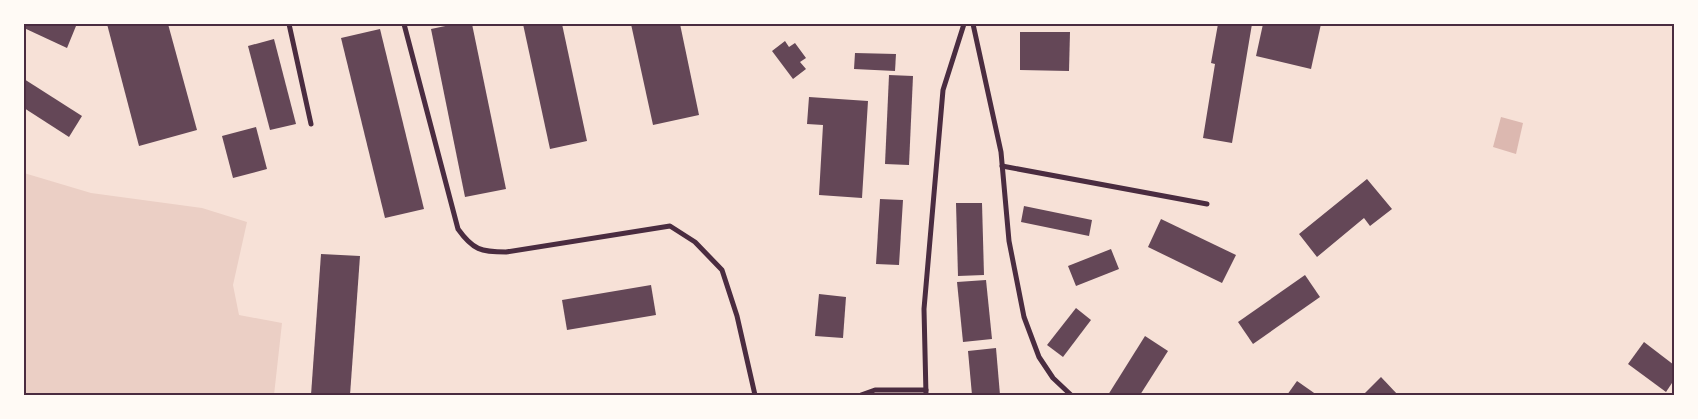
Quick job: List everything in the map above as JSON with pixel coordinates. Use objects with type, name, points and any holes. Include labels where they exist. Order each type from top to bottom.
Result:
[{"type":"street","points":[[289,24],[311,124]]},
{"type":"street","points":[[404,24],[458,229],[468,243],[486,252],[506,252],[670,226],[695,242],[722,270],[737,316],[755,395]]},
{"type":"street","points":[[861,395],[875,390],[926,392],[924,309],[943,90],[964,24]]},
{"type":"street","points":[[973,24],[1000,152],[1009,241],[1024,317],[1039,357],[1053,378],[1071,395]]},
{"type":"street","points":[[1002,166],[1207,204]]},
{"type":"shaded area","points":[[1501,117],[1523,123],[1516,154],[1493,147]]},
{"type":"shaded area","points":[[24,173],[91,193],[202,208],[247,222],[233,285],[239,315],[282,323],[274,395],[24,395]]},
{"type":"building","points":[[24,24],[72,24],[76,26],[67,48],[24,28]]},
{"type":"building","points":[[107,24],[168,24],[197,130],[139,146]]},
{"type":"building","points":[[455,24],[472,24],[506,189],[465,197],[431,29]]},
{"type":"building","points":[[523,24],[562,24],[587,141],[550,149]]},
{"type":"building","points":[[631,24],[680,24],[699,115],[653,125]]},
{"type":"building","points":[[1218,24],[1252,24],[1232,143],[1203,138],[1215,64],[1211,63]]},
{"type":"building","points":[[1263,24],[1321,24],[1311,69],[1256,56]]},
{"type":"building","points":[[380,29],[424,209],[385,218],[341,38]]},
{"type":"building","points":[[1020,32],[1070,32],[1069,71],[1020,70]]},
{"type":"building","points":[[274,39],[296,124],[270,130],[248,46]]},
{"type":"building","points":[[785,41],[789,47],[795,43],[806,58],[800,62],[806,69],[793,79],[772,51]]},
{"type":"building","points":[[855,53],[896,54],[895,71],[854,69]]},
{"type":"building","points":[[889,75],[913,76],[909,165],[885,164]]},
{"type":"building","points":[[24,79],[82,116],[69,137],[24,108]]},
{"type":"building","points":[[809,97],[868,101],[862,198],[819,195],[823,125],[807,124]]},
{"type":"building","points":[[256,127],[267,169],[233,178],[222,136]]},
{"type":"building","points":[[1367,179],[1392,209],[1370,226],[1364,218],[1317,257],[1299,234]]},
{"type":"building","points":[[880,199],[903,200],[899,265],[876,264]]},
{"type":"building","points":[[956,203],[982,203],[984,275],[958,276]]},
{"type":"building","points":[[1024,206],[1092,220],[1089,236],[1021,222]]},
{"type":"building","points":[[1161,219],[1236,255],[1222,283],[1148,247]]},
{"type":"building","points":[[1111,249],[1119,269],[1076,286],[1068,266]]},
{"type":"building","points":[[321,254],[360,256],[350,395],[311,395]]},
{"type":"building","points":[[1305,275],[1320,297],[1253,344],[1238,322]]},
{"type":"building","points":[[986,280],[992,339],[963,342],[957,282]]},
{"type":"building","points":[[651,285],[656,315],[567,330],[562,300]]},
{"type":"building","points":[[819,294],[846,297],[843,338],[815,336]]},
{"type":"building","points":[[1076,308],[1091,320],[1063,357],[1047,345]]},
{"type":"building","points":[[1145,336],[1168,351],[1140,395],[1108,395]]},
{"type":"building","points":[[1644,342],[1674,365],[1674,380],[1666,392],[1628,364]]},
{"type":"building","points":[[996,348],[1000,395],[972,395],[968,351]]},
{"type":"building","points":[[1381,377],[1398,395],[1363,395]]},
{"type":"building","points":[[1297,381],[1317,395],[1287,395]]}]
